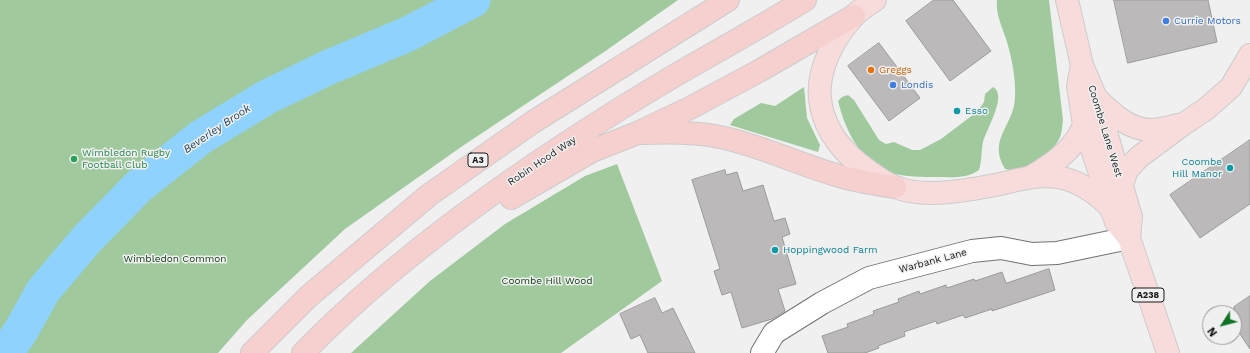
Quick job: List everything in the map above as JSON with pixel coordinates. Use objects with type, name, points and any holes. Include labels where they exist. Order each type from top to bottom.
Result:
[{"type":"highway","name":"A3","points":[[252,353],[309,296],[429,195],[539,118],[728,0]]},
{"type":"highway","name":"Robin Hood Way","points":[[303,353],[333,322],[402,262],[481,203],[552,153],[678,74],[805,0]]},
{"type":"highway","points":[[402,262],[592,150],[635,134],[690,108],[759,71],[854,16]]},
{"type":"highway","points":[[635,134],[684,132],[720,137],[751,144],[834,175],[857,181],[896,187]]},
{"type":"main road","points":[[875,0],[854,16],[838,37],[826,59],[820,78],[822,112],[832,136],[848,156],[870,172],[896,187],[918,191],[942,192],[971,190],[1030,177],[1055,177],[1073,181],[1099,196],[1111,208]]},
{"type":"main road","name":"A238","points":[[1067,0],[1081,62]]},
{"type":"main road","points":[[1122,185],[1127,170],[1139,157],[1182,125],[1206,110],[1231,87],[1250,55]]},
{"type":"main road","name":"Coombe Lane West","points":[[1081,62],[1096,98],[1131,216],[1129,238]]},
{"type":"main road","name":"Coombe Lane West","points":[[1081,62],[1078,86],[1084,125],[1116,222],[1129,238],[1168,353]]},
{"type":"main road","points":[[1096,98],[1114,115],[1130,125],[1150,130],[1182,125]]},
{"type":"main road","points":[[1030,177],[1056,162],[1079,136],[1084,125]]},
{"type":"street","name":"Warbank Lane","points":[[762,353],[774,334],[822,303],[869,278],[972,251],[1001,248],[1032,254],[1057,254],[1129,238]]},
{"type":"green space","name":"Wimbledon Common","points":[[0,0],[678,0],[604,52],[461,147],[345,229],[247,320],[218,353],[0,353]]},
{"type":"green space","points":[[997,0],[1049,0],[1063,120],[1062,131],[1059,139],[1049,153],[1028,167],[1012,170],[1005,169],[1000,158],[999,149],[1000,141],[1014,107],[1015,90],[1012,62],[998,16]]},
{"type":"green space","points":[[804,87],[807,118],[820,145],[818,152],[730,125],[734,119],[761,103],[775,106]]},
{"type":"green space","points":[[993,87],[997,91],[997,105],[983,142],[979,170],[969,175],[959,177],[908,176],[891,173],[880,168],[862,153],[856,144],[845,123],[838,101],[842,97],[848,95],[854,100],[879,140],[886,144],[894,142],[912,150],[920,150],[941,139],[978,111],[984,102],[985,94]]},
{"type":"green space","name":"Coombe Hill Wood","points":[[617,164],[662,281],[561,353],[351,353],[430,281],[505,224],[585,176]]},
{"type":"building","points":[[934,0],[953,0],[991,51],[950,81],[906,21]]},
{"type":"building","name":"Currie Motors","points":[[1114,0],[1208,0],[1217,42],[1128,63]]},
{"type":"building","points":[[879,43],[920,98],[889,121],[848,66]]},
{"type":"building","name":"Coombe Hill Manor","points":[[1250,140],[1250,204],[1200,238],[1170,195]]},
{"type":"building","name":"Hoppingwood Farm","points":[[725,170],[726,175],[737,172],[743,191],[763,185],[774,221],[785,218],[790,234],[782,237],[796,284],[778,289],[785,311],[772,319],[742,328],[731,292],[722,295],[714,271],[720,269],[692,180]]},
{"type":"building","points":[[1049,269],[1055,290],[992,311],[992,309],[965,318],[963,315],[937,324],[936,321],[904,332],[905,336],[878,346],[879,348],[865,353],[828,353],[822,336],[848,327],[847,324],[874,314],[873,311],[899,302],[898,299],[919,291],[920,294],[946,285],[947,288],[1002,272],[1006,283]]},
{"type":"building","points":[[1250,296],[1250,349],[1242,337],[1242,305],[1237,305]]},
{"type":"building","points":[[655,298],[662,313],[673,308],[695,353],[648,353],[640,335],[631,339],[620,314]]},
{"type":"waterway","name":"Beverley Brook","points":[[6,353],[22,329],[43,291],[87,239],[139,186],[201,137],[267,97],[327,68],[408,34],[473,0]]},
{"type":"place","name":"Currie Motors","points":[[1166,21]]},
{"type":"place","name":"Greggs","points":[[871,70]]},
{"type":"place","name":"Londis","points":[[893,85]]},
{"type":"place","name":"Esso","points":[[957,111]]},
{"type":"place","name":"Wimbledon Rugby Football Club","points":[[74,159]]},
{"type":"place","name":"Coombe Hill Manor","points":[[1230,168]]},
{"type":"place","name":"Hoppingwood Farm","points":[[775,250]]}]
